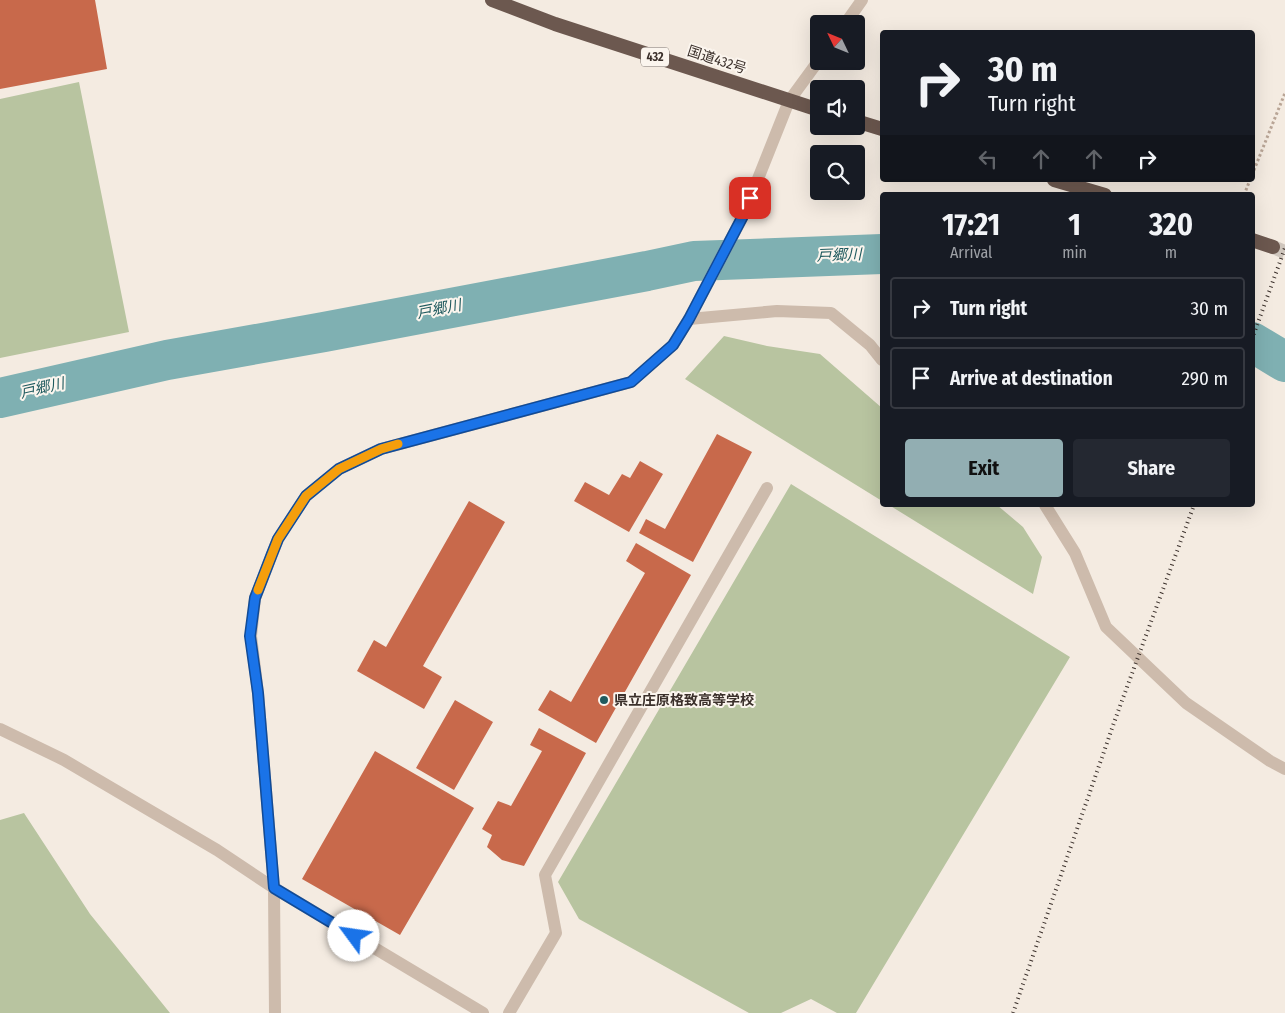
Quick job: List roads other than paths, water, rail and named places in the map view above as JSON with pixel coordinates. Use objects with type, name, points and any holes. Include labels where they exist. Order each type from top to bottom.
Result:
[{"type":"highway","name":"国道432号","points":[[492,0],[554,24],[810,107]]},
{"type":"highway","points":[[865,124],[880,128]]},
{"type":"highway","points":[[1061,182],[1095,192]]},
{"type":"highway","points":[[1255,241],[1273,247]]},
{"type":"street","points":[[851,15],[862,0]]},
{"type":"street","points":[[275,1013],[274,888],[258,693],[250,636],[255,598],[278,539],[306,496],[339,469],[381,449],[631,382],[673,345],[689,319],[744,214],[789,101],[812,70]]},
{"type":"street","points":[[689,319],[777,311],[831,313],[870,345],[880,358]]},
{"type":"street","points":[[509,1013],[556,933],[545,875],[767,488]]},
{"type":"street","points":[[1046,507],[1075,553],[1106,627],[1186,703],[1270,761],[1285,769]]},
{"type":"street","points":[[0,728],[72,765],[217,850],[274,888],[484,1013]]},
{"type":"waterway","name":"戸郷川","points":[[0,398],[167,360],[694,261],[880,254]]},
{"type":"waterway","name":"戸郷川","points":[[1255,344],[1285,362]]},
{"type":"tunnel","points":[[1273,247],[1285,252]]},
{"type":"railway","points":[[1255,331],[1285,248]]},
{"type":"railway","points":[[1013,1013],[1116,717],[1193,507]]},
{"type":"place","name":"県立庄原格致高等学校","points":[[604,700]]}]
